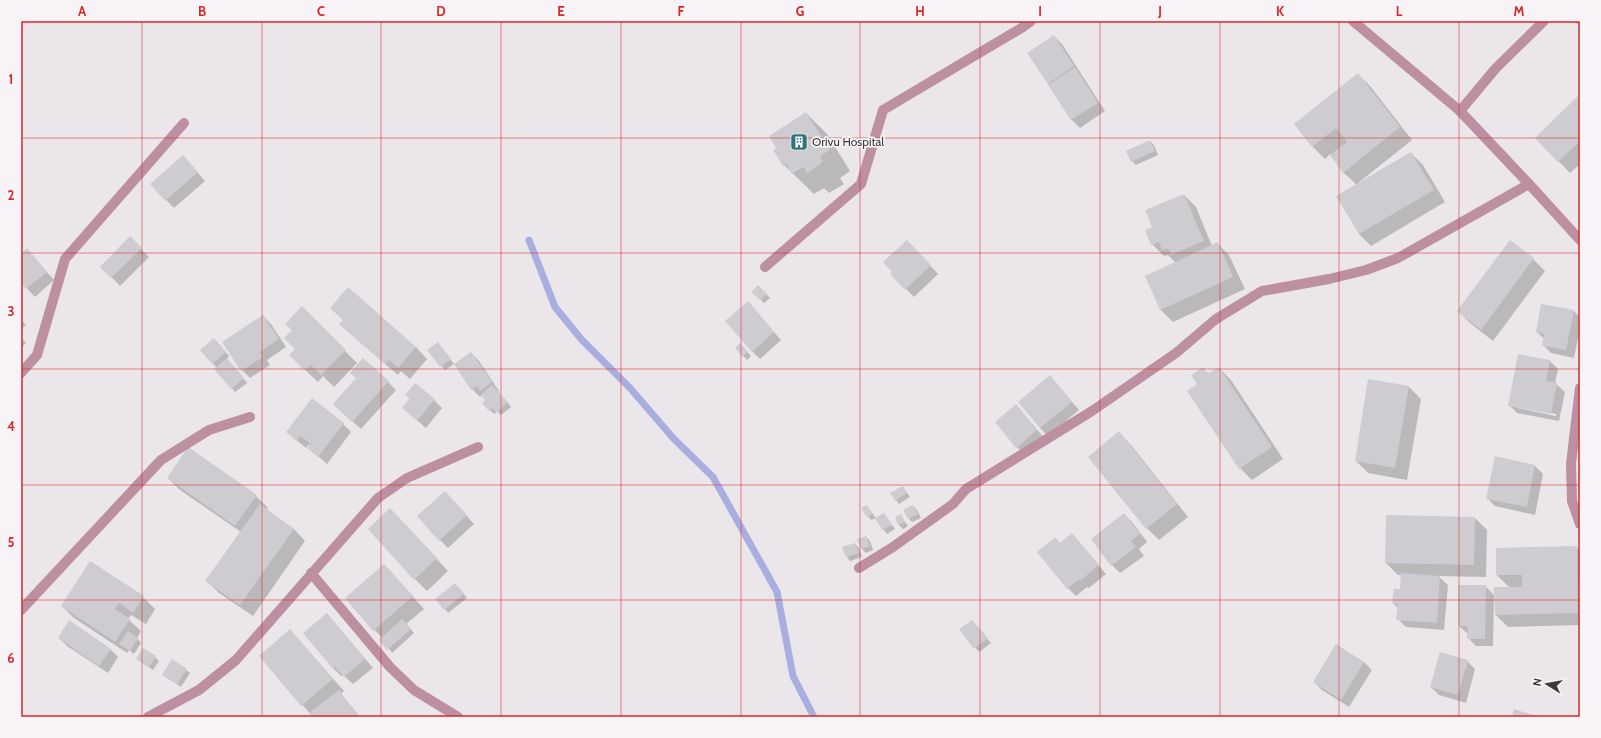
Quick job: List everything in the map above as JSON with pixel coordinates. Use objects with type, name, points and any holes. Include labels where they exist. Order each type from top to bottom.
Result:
[{"type":"street","points":[[765,267],[861,184],[883,110],[1031,21]]},
{"type":"street","points":[[1353,21],[1460,111],[1580,240]]},
{"type":"street","points":[[1460,111],[1496,68],[1544,21]]},
{"type":"street","points":[[21,373],[37,355],[65,259],[184,123]]},
{"type":"street","points":[[859,568],[893,547],[953,504],[966,489],[1092,411],[1176,353],[1216,319],[1262,291],[1329,279],[1358,272],[1398,258],[1529,184]]},
{"type":"street","points":[[1580,388],[1571,464],[1572,501],[1580,524]]},
{"type":"street","points":[[21,610],[161,460],[209,430],[250,417]]},
{"type":"street","points":[[148,717],[199,690],[236,660],[378,498],[407,478],[478,447]]},
{"type":"street","points":[[311,573],[390,667],[414,690],[458,717]]},
{"type":"building","points":[[1054,35],[1074,66],[1048,84],[1027,53]]},
{"type":"building","points":[[1075,67],[1098,103],[1071,120],[1048,85]]},
{"type":"building","points":[[1358,73],[1400,127],[1343,173],[1330,155],[1347,142],[1336,128],[1312,147],[1294,124]]},
{"type":"building","points":[[1580,94],[1580,141],[1558,162],[1535,138]]},
{"type":"building","name":"Orivu Hospital","points":[[806,112],[830,150],[820,156],[823,162],[807,173],[803,167],[792,174],[786,164],[783,166],[773,150],[776,148],[769,136]]},
{"type":"building","points":[[1150,140],[1155,151],[1131,162],[1126,151]]},
{"type":"building","points":[[1411,152],[1434,190],[1359,234],[1336,196]]},
{"type":"building","points":[[183,155],[198,172],[165,201],[150,184]]},
{"type":"building","points":[[1184,194],[1204,241],[1171,255],[1168,248],[1162,250],[1159,242],[1151,245],[1145,230],[1152,227],[1145,210]]},
{"type":"building","points":[[130,236],[142,248],[111,278],[100,267]]},
{"type":"building","points":[[907,240],[931,265],[905,290],[890,274],[892,272],[883,262]]},
{"type":"building","points":[[1510,240],[1534,258],[1481,330],[1457,311]]},
{"type":"building","points":[[1218,242],[1233,277],[1160,310],[1145,276]]},
{"type":"building","points":[[27,248],[47,272],[26,289],[21,283],[21,254]]},
{"type":"building","points":[[758,285],[767,294],[760,300],[751,292]]},
{"type":"building","points":[[348,287],[416,347],[398,368],[389,360],[385,364],[339,324],[343,320],[330,308]]},
{"type":"building","points":[[748,301],[774,332],[752,352],[725,321]]},
{"type":"building","points":[[1541,304],[1574,310],[1566,350],[1542,346],[1544,334],[1536,332]]},
{"type":"building","points":[[302,306],[346,350],[321,375],[311,365],[305,371],[289,355],[295,349],[284,338],[292,330],[285,324]]},
{"type":"building","points":[[263,315],[279,339],[260,352],[263,357],[241,371],[222,342]]},
{"type":"building","points":[[214,338],[226,352],[212,364],[200,350]]},
{"type":"building","points":[[438,342],[451,359],[440,367],[427,350]]},
{"type":"building","points":[[740,343],[748,352],[742,357],[735,348]]},
{"type":"building","points":[[471,352],[492,382],[480,391],[477,386],[471,390],[454,364]]},
{"type":"building","points":[[1518,354],[1550,360],[1546,381],[1557,383],[1551,414],[1508,406]]},
{"type":"building","points":[[227,358],[244,378],[231,389],[214,369]]},
{"type":"building","points":[[363,358],[389,381],[352,422],[333,404],[356,378],[350,373]]},
{"type":"building","points":[[1203,367],[1208,374],[1219,367],[1272,447],[1239,469],[1187,391],[1197,384],[1191,375]]},
{"type":"building","points":[[1050,375],[1072,402],[1040,428],[1018,402]]},
{"type":"building","points":[[1368,379],[1409,386],[1395,468],[1355,461]]},
{"type":"building","points":[[415,383],[435,399],[417,421],[402,408],[410,398],[405,395]]},
{"type":"building","points":[[492,385],[508,402],[497,412],[492,408],[489,411],[482,403],[485,400],[481,395]]},
{"type":"building","points":[[312,398],[344,423],[318,457],[307,448],[311,444],[300,436],[297,441],[286,432]]},
{"type":"building","points":[[1016,404],[1037,430],[1016,448],[995,422]]},
{"type":"building","points":[[1119,431],[1177,504],[1146,529],[1088,457]]},
{"type":"building","points":[[188,447],[257,495],[235,526],[167,478]]},
{"type":"building","points":[[1495,456],[1535,465],[1527,507],[1486,499]]},
{"type":"building","points":[[903,486],[907,493],[895,501],[890,493]]},
{"type":"building","points":[[445,491],[467,515],[439,541],[417,516]]},
{"type":"building","points":[[260,504],[294,529],[240,605],[205,581]]},
{"type":"building","points":[[867,505],[872,514],[867,517],[861,508]]},
{"type":"building","points":[[913,505],[918,514],[908,519],[903,510]]},
{"type":"building","points":[[390,508],[437,558],[414,580],[368,529]]},
{"type":"building","points":[[884,513],[892,525],[882,530],[875,518]]},
{"type":"building","points":[[1124,513],[1140,534],[1131,541],[1136,547],[1111,566],[1091,539]]},
{"type":"building","points":[[901,514],[905,522],[898,525],[895,517]]},
{"type":"building","points":[[1386,515],[1475,517],[1474,565],[1385,563]]},
{"type":"building","points":[[1072,533],[1099,565],[1080,581],[1079,579],[1067,589],[1037,552],[1055,537],[1060,543]]},
{"type":"building","points":[[866,536],[870,546],[861,549],[857,539]]},
{"type":"building","points":[[855,543],[859,553],[846,557],[842,547]]},
{"type":"building","points":[[1577,546],[1578,613],[1495,615],[1494,587],[1522,587],[1522,575],[1496,575],[1496,548]]},
{"type":"building","points":[[90,561],[144,596],[133,613],[119,603],[115,609],[130,619],[115,642],[61,606]]},
{"type":"building","points":[[384,564],[413,596],[373,631],[345,598]]},
{"type":"building","points":[[1401,573],[1440,576],[1437,623],[1396,620],[1398,604],[1392,603],[1394,589],[1400,589]]},
{"type":"building","points":[[455,583],[464,594],[444,610],[435,599]]},
{"type":"building","points":[[1458,585],[1486,585],[1485,639],[1467,639],[1468,626],[1458,626]]},
{"type":"building","points":[[327,613],[365,659],[344,677],[335,667],[333,669],[303,633]]},
{"type":"building","points":[[402,619],[411,629],[387,650],[379,640]]},
{"type":"building","points":[[69,620],[111,649],[99,666],[58,638]]},
{"type":"building","points":[[972,620],[988,638],[974,649],[959,629]]},
{"type":"building","points":[[290,629],[333,679],[301,706],[259,656]]},
{"type":"building","points":[[128,631],[138,638],[130,651],[119,644]]},
{"type":"building","points":[[1336,644],[1364,662],[1341,700],[1313,682]]},
{"type":"building","points":[[143,648],[156,656],[149,667],[136,659]]},
{"type":"building","points":[[1440,652],[1468,660],[1458,695],[1430,687]]},
{"type":"building","points":[[172,659],[187,669],[177,684],[162,675]]},
{"type":"building","points":[[339,690],[359,717],[314,717],[310,712]]},
{"type":"building","points":[[1514,709],[1540,717],[1512,717]]},
{"type":"waterway","points":[[529,240],[555,307],[582,340],[630,388],[674,439],[713,477],[777,592],[793,676],[814,717]]},
{"type":"place","name":"Orivu Hospital","points":[[799,142]]}]
